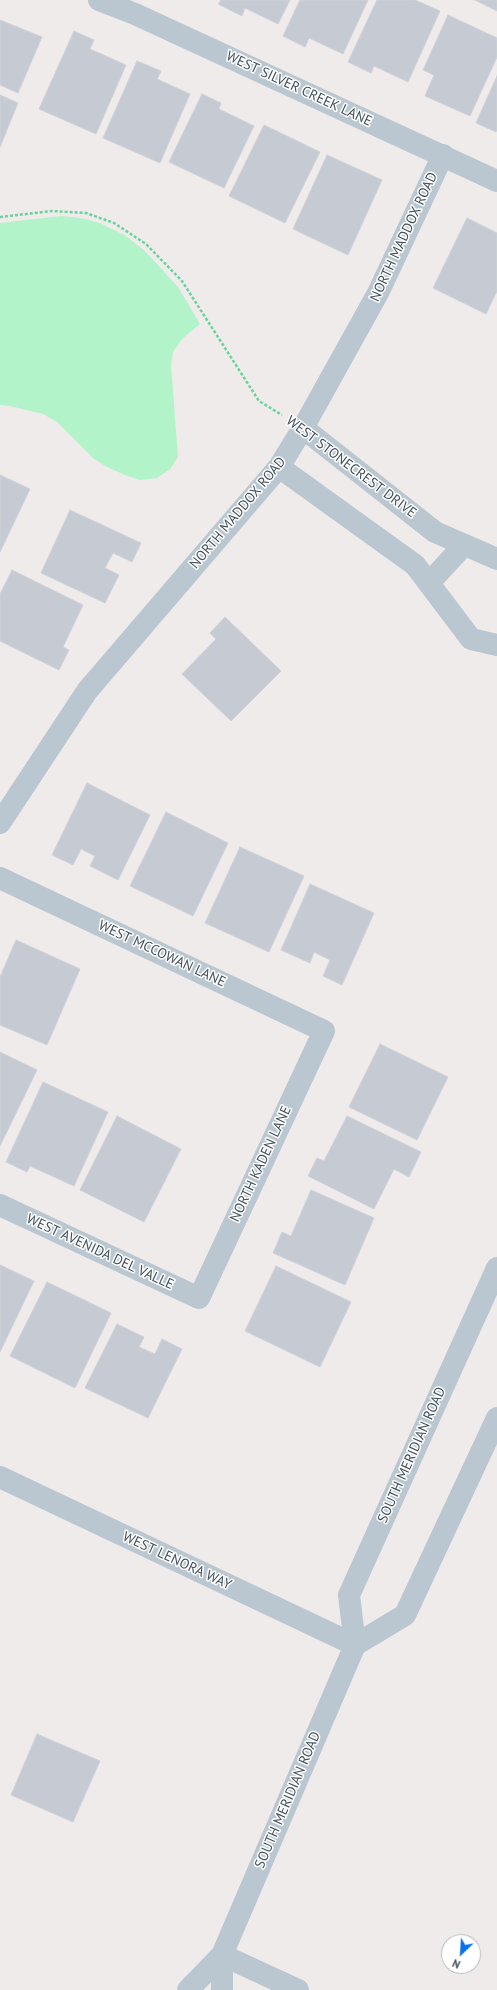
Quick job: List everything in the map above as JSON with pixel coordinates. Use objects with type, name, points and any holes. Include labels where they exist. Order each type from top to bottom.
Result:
[{"type":"street","name":"WEST SILVER CREEK LANE","points":[[99,0],[135,14],[497,181]]},
{"type":"street","name":"NORTH MADDOX ROAD","points":[[0,823],[86,691],[279,467],[303,428],[378,293],[443,155]]},
{"type":"street","name":"WEST STONECREST DRIVE","points":[[303,428],[435,532],[497,559]]},
{"type":"street","points":[[279,467],[415,565],[472,639],[497,645]]},
{"type":"street","points":[[429,584],[464,545]]},
{"type":"street","name":"WEST MCCOWAN LANE","points":[[0,878],[324,1031]]},
{"type":"street","name":"NORTH KADEN LANE","points":[[199,1298],[324,1031]]},
{"type":"street","name":"WEST AVENIDA DEL VALLE","points":[[0,1205],[199,1298]]},
{"type":"street","name":"SOUTH MERIDIAN ROAD","points":[[188,1990],[222,1955],[355,1645],[349,1595],[497,1268]]},
{"type":"street","points":[[355,1645],[405,1615],[497,1418]]},
{"type":"street","name":"WEST LENORA WAY","points":[[0,1477],[355,1645]]},
{"type":"street","points":[[222,1955],[298,1990]]},
{"type":"street","name":"SOUTH MERIDIAN ROAD","points":[[222,1955],[222,1990]]},
{"type":"path","name":"WEST STONECREST DRIVE","points":[[0,217],[52,211],[86,213],[114,223],[146,244],[182,281],[259,401],[303,428]]},
{"type":"green space","points":[[61,216],[81,218],[100,223],[126,236],[145,251],[178,287],[200,324],[182,339],[173,352],[171,365],[178,457],[170,469],[157,478],[140,480],[105,466],[93,458],[57,422],[43,414],[0,405],[0,223]]},
{"type":"building","points":[[221,0],[290,0],[278,24],[245,8],[242,16],[218,4]]},
{"type":"building","points":[[300,0],[368,0],[343,54],[309,38],[305,47],[283,36]]},
{"type":"building","points":[[377,0],[415,0],[440,11],[408,82],[374,66],[371,73],[348,62]]},
{"type":"building","points":[[475,0],[497,0],[497,11]]},
{"type":"building","points":[[448,15],[497,38],[497,57],[470,116],[425,96],[434,75],[423,70]]},
{"type":"building","points":[[0,20],[42,37],[18,93],[0,85]]},
{"type":"building","points":[[74,31],[94,40],[90,49],[126,65],[96,134],[39,109]]},
{"type":"building","points":[[137,61],[161,71],[157,79],[190,94],[160,163],[103,138]]},
{"type":"building","points":[[497,76],[497,129],[496,132],[476,123]]},
{"type":"building","points":[[202,94],[221,103],[219,109],[254,126],[224,188],[169,162]]},
{"type":"building","points":[[0,95],[18,103],[0,147]]},
{"type":"building","points":[[264,125],[320,152],[285,223],[229,196]]},
{"type":"building","points":[[327,155],[382,180],[348,255],[293,229]]},
{"type":"building","points":[[467,218],[497,233],[497,291],[486,314],[433,288]]},
{"type":"building","points":[[0,475],[30,489],[0,552]]},
{"type":"building","points":[[70,510],[141,543],[132,562],[113,553],[105,568],[119,575],[105,603],[41,573]]},
{"type":"building","points":[[12,570],[83,605],[63,647],[69,650],[59,670],[0,641],[0,594]]},
{"type":"building","points":[[225,617],[281,671],[231,721],[182,674],[216,639],[210,633]]},
{"type":"building","points":[[87,783],[150,815],[118,880],[90,866],[95,856],[81,849],[73,865],[52,855]]},
{"type":"building","points":[[166,812],[228,843],[193,916],[130,886]]},
{"type":"building","points":[[240,847],[304,876],[269,952],[205,923]]},
{"type":"building","points":[[310,884],[374,913],[342,985],[323,976],[330,960],[314,952],[310,963],[281,950]]},
{"type":"building","points":[[16,940],[80,969],[47,1045],[0,1025],[0,977]]},
{"type":"building","points":[[380,1044],[448,1077],[417,1140],[349,1107]]},
{"type":"building","points":[[0,1052],[37,1070],[0,1146]]},
{"type":"building","points":[[43,1082],[108,1112],[74,1186],[30,1166],[27,1172],[6,1162]]},
{"type":"building","points":[[117,1116],[181,1149],[144,1222],[80,1190]]},
{"type":"building","points":[[347,1116],[421,1152],[409,1177],[394,1169],[374,1209],[308,1176],[317,1158],[324,1161]]},
{"type":"building","points":[[311,1190],[374,1218],[345,1285],[273,1253],[282,1232],[291,1236]]},
{"type":"building","points":[[0,1265],[34,1281],[0,1352]]},
{"type":"building","points":[[276,1266],[351,1302],[320,1367],[245,1331]]},
{"type":"building","points":[[47,1282],[111,1313],[75,1388],[10,1356]]},
{"type":"building","points":[[117,1324],[144,1337],[139,1347],[155,1354],[162,1339],[182,1349],[148,1418],[85,1388]]},
{"type":"building","points":[[37,1734],[100,1761],[73,1822],[11,1795]]}]
